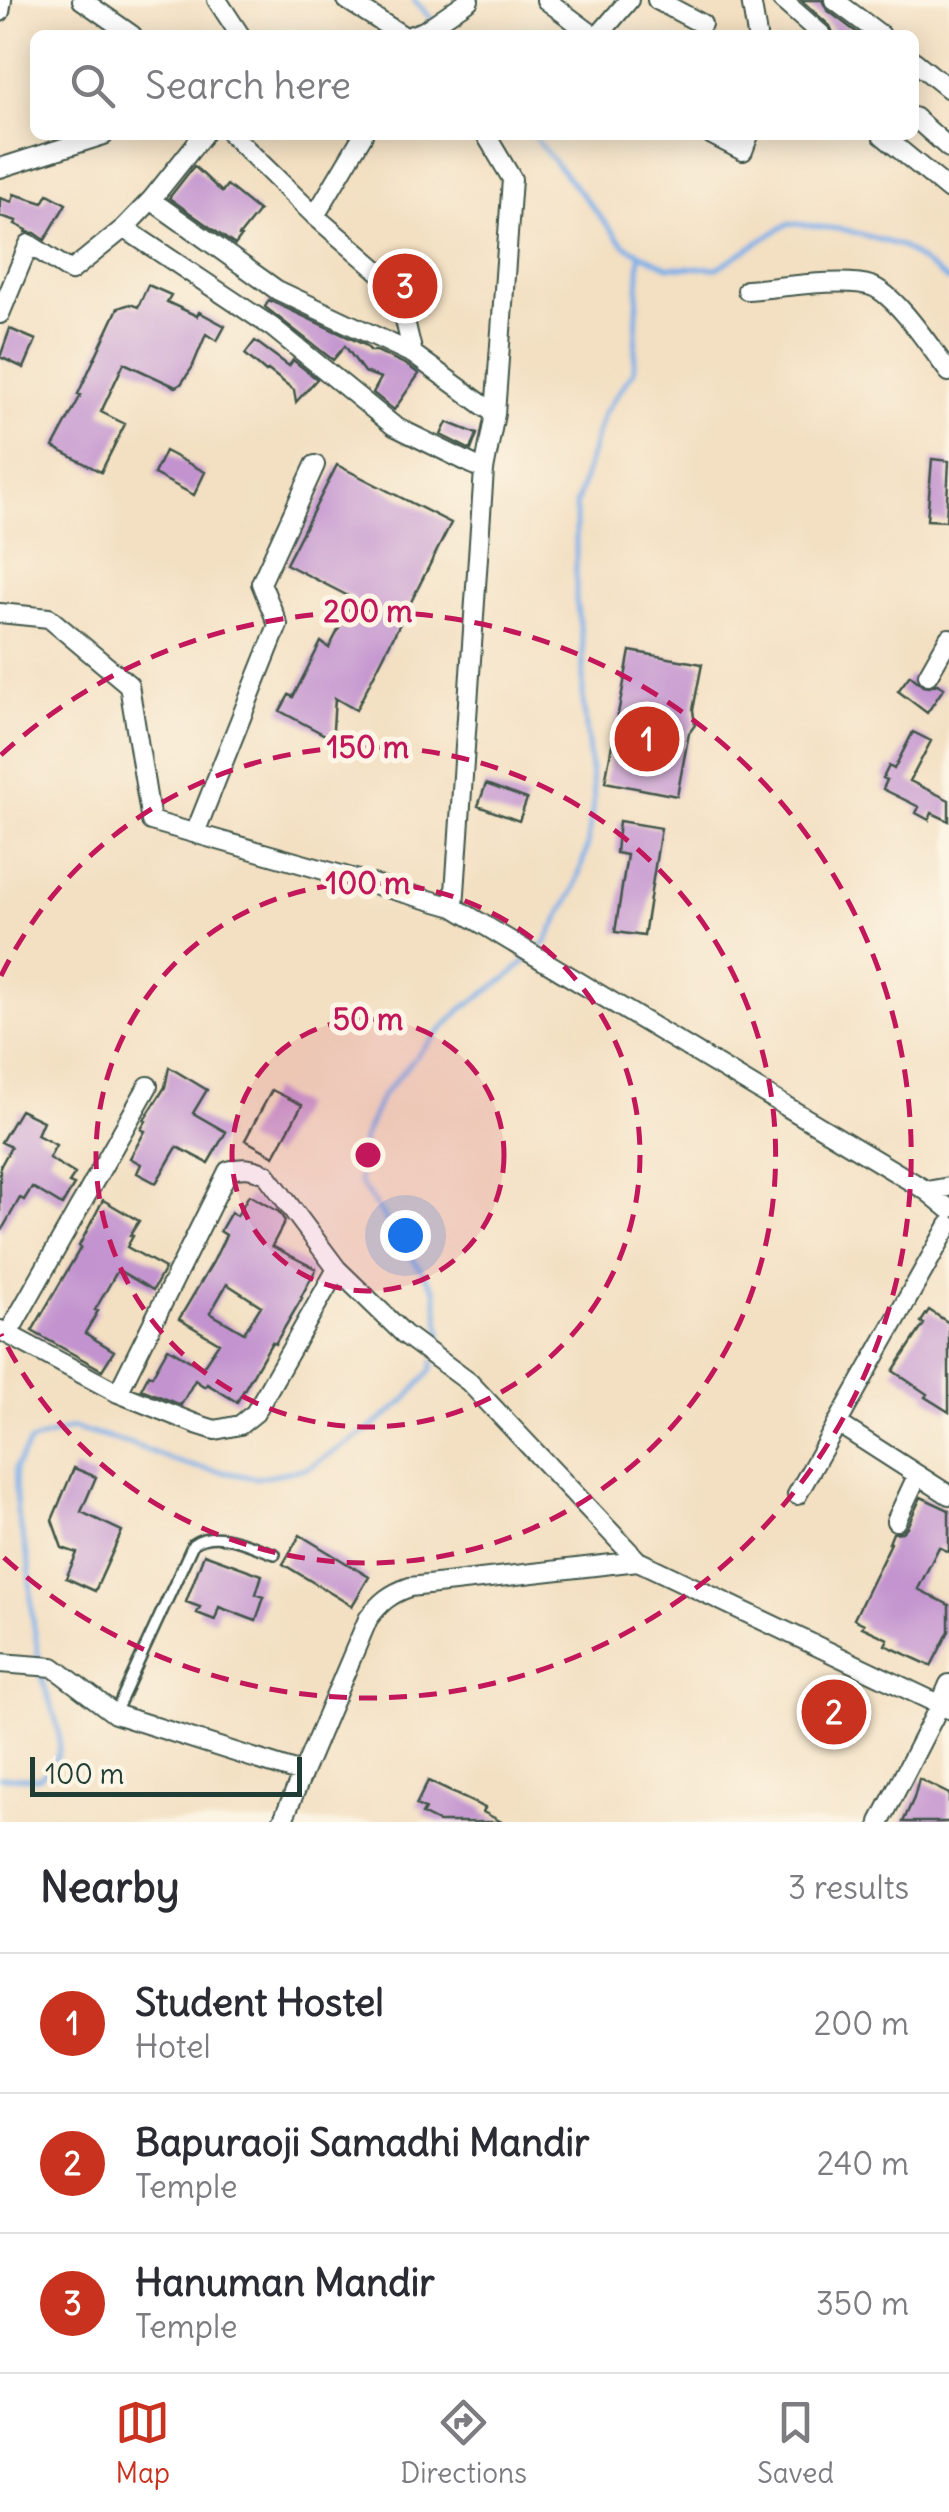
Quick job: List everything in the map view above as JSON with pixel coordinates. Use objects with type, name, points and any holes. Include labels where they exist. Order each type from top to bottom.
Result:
[{"type":"street","points":[[0,12],[2,0]]},
{"type":"street","points":[[217,0],[237,30]]},
{"type":"street","points":[[346,0],[394,30]]},
{"type":"street","points":[[426,30],[469,0]]},
{"type":"street","points":[[546,0],[589,30]]},
{"type":"street","points":[[601,30],[629,0]]},
{"type":"street","points":[[657,0],[702,24]]},
{"type":"street","points":[[751,0],[757,30]]},
{"type":"street","points":[[782,0],[816,30]]},
{"type":"street","points":[[834,0],[874,30]]},
{"type":"street","points":[[98,12],[125,30]]},
{"type":"street","points":[[919,66],[949,89]]},
{"type":"street","points":[[919,121],[949,148]]},
{"type":"street","points":[[0,168],[88,140]]},
{"type":"street","points":[[0,314],[29,244],[71,271],[124,228],[199,140]]},
{"type":"street","points":[[237,140],[397,288],[413,354]]},
{"type":"street","points":[[315,216],[359,140]]},
{"type":"street","points":[[454,907],[484,470],[495,414],[512,178],[489,140]]},
{"type":"street","points":[[722,140],[743,151],[747,140]]},
{"type":"street","points":[[888,140],[949,190]]},
{"type":"street","points":[[151,200],[277,290],[413,354],[495,414]]},
{"type":"street","points":[[124,228],[272,327],[394,426],[484,470]]},
{"type":"street","points":[[746,290],[852,282],[874,286],[892,299],[949,372]]},
{"type":"street","points":[[195,833],[278,626],[261,583],[314,465]]},
{"type":"street","points":[[0,613],[49,618],[129,684],[151,821],[454,907],[927,1192],[949,1209]]},
{"type":"street","points":[[928,675],[949,638]]},
{"type":"street","points":[[148,1086],[4,1332],[118,1394],[216,1430],[240,1425],[256,1413],[337,1270]]},
{"type":"street","points":[[118,1394],[228,1171],[252,1168],[266,1174],[337,1270],[404,1334],[469,1382],[638,1561],[945,1707]]},
{"type":"street","points":[[927,1192],[949,1187]]},
{"type":"street","points":[[797,1496],[949,1225]]},
{"type":"street","points":[[837,1423],[949,1495]]},
{"type":"street","points":[[896,1521],[918,1476]]},
{"type":"street","points":[[282,1822],[368,1618],[392,1593],[410,1587],[638,1561]]},
{"type":"street","points":[[2,1662],[53,1668],[115,1714],[301,1773]]},
{"type":"street","points":[[880,1822],[945,1707],[949,1684]]},
{"type":"lane","points":[[115,1714],[193,1544],[217,1536],[275,1554]]},
{"type":"building","points":[[801,0],[822,0],[827,10],[853,30],[832,30]]},
{"type":"building","points":[[194,166],[222,192],[227,185],[259,211],[235,245],[169,198]]},
{"type":"building","points":[[14,194],[43,203],[48,194],[66,204],[45,240],[26,232],[15,224],[17,221],[0,216],[0,198],[12,202]]},
{"type":"building","points":[[148,285],[171,295],[167,302],[225,326],[217,341],[206,334],[192,368],[176,387],[124,363],[101,412],[125,424],[101,472],[53,447],[81,395],[78,394],[118,308],[130,304],[138,307]]},
{"type":"building","points":[[269,300],[419,374],[394,410],[373,393],[381,378],[364,372],[345,346],[333,360],[265,307]]},
{"type":"building","points":[[10,329],[36,340],[24,368],[0,357]]},
{"type":"building","points":[[255,341],[289,366],[293,360],[317,379],[296,402],[294,390],[245,354]]},
{"type":"building","points":[[447,422],[477,434],[471,450],[441,435]]},
{"type":"building","points":[[165,451],[205,472],[194,495],[154,474]]},
{"type":"building","points":[[932,459],[949,461],[946,521],[927,520]]},
{"type":"building","points":[[337,465],[451,523],[356,710],[335,698],[329,737],[280,711],[289,695],[293,697],[321,642],[329,648],[354,599],[286,564]]},
{"type":"building","points":[[630,651],[702,664],[693,710],[695,725],[689,733],[677,796],[605,782]]},
{"type":"building","points":[[910,675],[923,686],[937,684],[944,688],[927,713],[898,691]]},
{"type":"building","points":[[913,732],[931,741],[910,781],[949,800],[949,821],[932,813],[929,820],[916,813],[919,807],[883,789],[889,766],[894,769]]},
{"type":"building","points":[[486,784],[527,799],[519,821],[478,806]]},
{"type":"building","points":[[619,821],[661,828],[644,936],[615,932],[627,855],[616,853]]},
{"type":"building","points":[[169,1067],[207,1090],[193,1113],[226,1132],[208,1163],[177,1147],[156,1183],[137,1173],[141,1164],[130,1158],[145,1131],[141,1129],[144,1120],[165,1087]]},
{"type":"building","points":[[272,1090],[302,1105],[274,1156],[245,1140]]},
{"type":"building","points":[[20,1110],[43,1121],[37,1135],[56,1145],[49,1158],[75,1174],[69,1183],[74,1185],[62,1205],[32,1187],[24,1200],[20,1198],[0,1233],[0,1167],[11,1147],[1,1142]]},
{"type":"building","points":[[249,1195],[279,1212],[285,1221],[272,1246],[316,1269],[302,1298],[237,1402],[195,1380],[181,1405],[141,1389],[168,1348],[202,1368],[219,1343],[179,1319],[226,1235],[220,1231],[231,1212],[237,1216]],"holes":[[[227,1284],[261,1306],[244,1333],[210,1313]]]},
{"type":"building","points":[[103,1200],[139,1221],[127,1247],[165,1268],[153,1290],[118,1270],[85,1333],[114,1351],[102,1370],[32,1331],[81,1247]]},
{"type":"building","points":[[929,1310],[949,1323],[949,1412],[893,1371]]},
{"type":"building","points":[[74,1468],[96,1477],[81,1512],[122,1531],[95,1591],[66,1578],[77,1553],[62,1548],[52,1520]]},
{"type":"building","points":[[921,1497],[949,1510],[949,1552],[939,1547],[918,1589],[949,1605],[949,1631],[931,1666],[885,1645],[888,1639],[854,1619],[893,1533],[907,1527]]},
{"type":"building","points":[[300,1535],[369,1577],[352,1606],[283,1564]]},
{"type":"building","points":[[204,1554],[262,1575],[256,1594],[264,1597],[256,1621],[219,1607],[215,1620],[197,1613],[200,1607],[186,1602]]},
{"type":"building","points":[[919,1779],[949,1794],[949,1822],[903,1822]]},
{"type":"building","points":[[428,1781],[485,1808],[483,1812],[502,1822],[438,1822],[422,1814],[425,1809],[416,1805]]},
{"type":"waterway","points":[[414,0],[441,30]]},
{"type":"waterway","points":[[536,140],[625,246],[668,267],[717,268],[789,223],[846,230],[901,246],[949,281]]},
{"type":"waterway","points":[[436,1352],[441,1333],[435,1290],[359,1182],[363,1139],[381,1097],[462,1009],[508,977],[546,942],[574,890],[587,848],[594,798],[576,600],[576,505],[603,414],[634,371],[640,253]]},
{"type":"waterway","points":[[39,1659],[29,1563],[17,1512],[15,1468],[30,1442],[72,1428],[186,1465],[256,1478],[308,1468],[367,1431],[405,1401],[432,1369],[433,1362]]},
{"type":"waterway","points":[[0,1777],[39,1778],[56,1759],[58,1726],[40,1670]]},
{"type":"place","name":"Hanuman Mandir","points":[[405,286]]},
{"type":"place","name":"Student Hostel","points":[[647,739]]},
{"type":"place","name":"Bapuraoji Samadhi Mandir","points":[[834,1712]]}]
